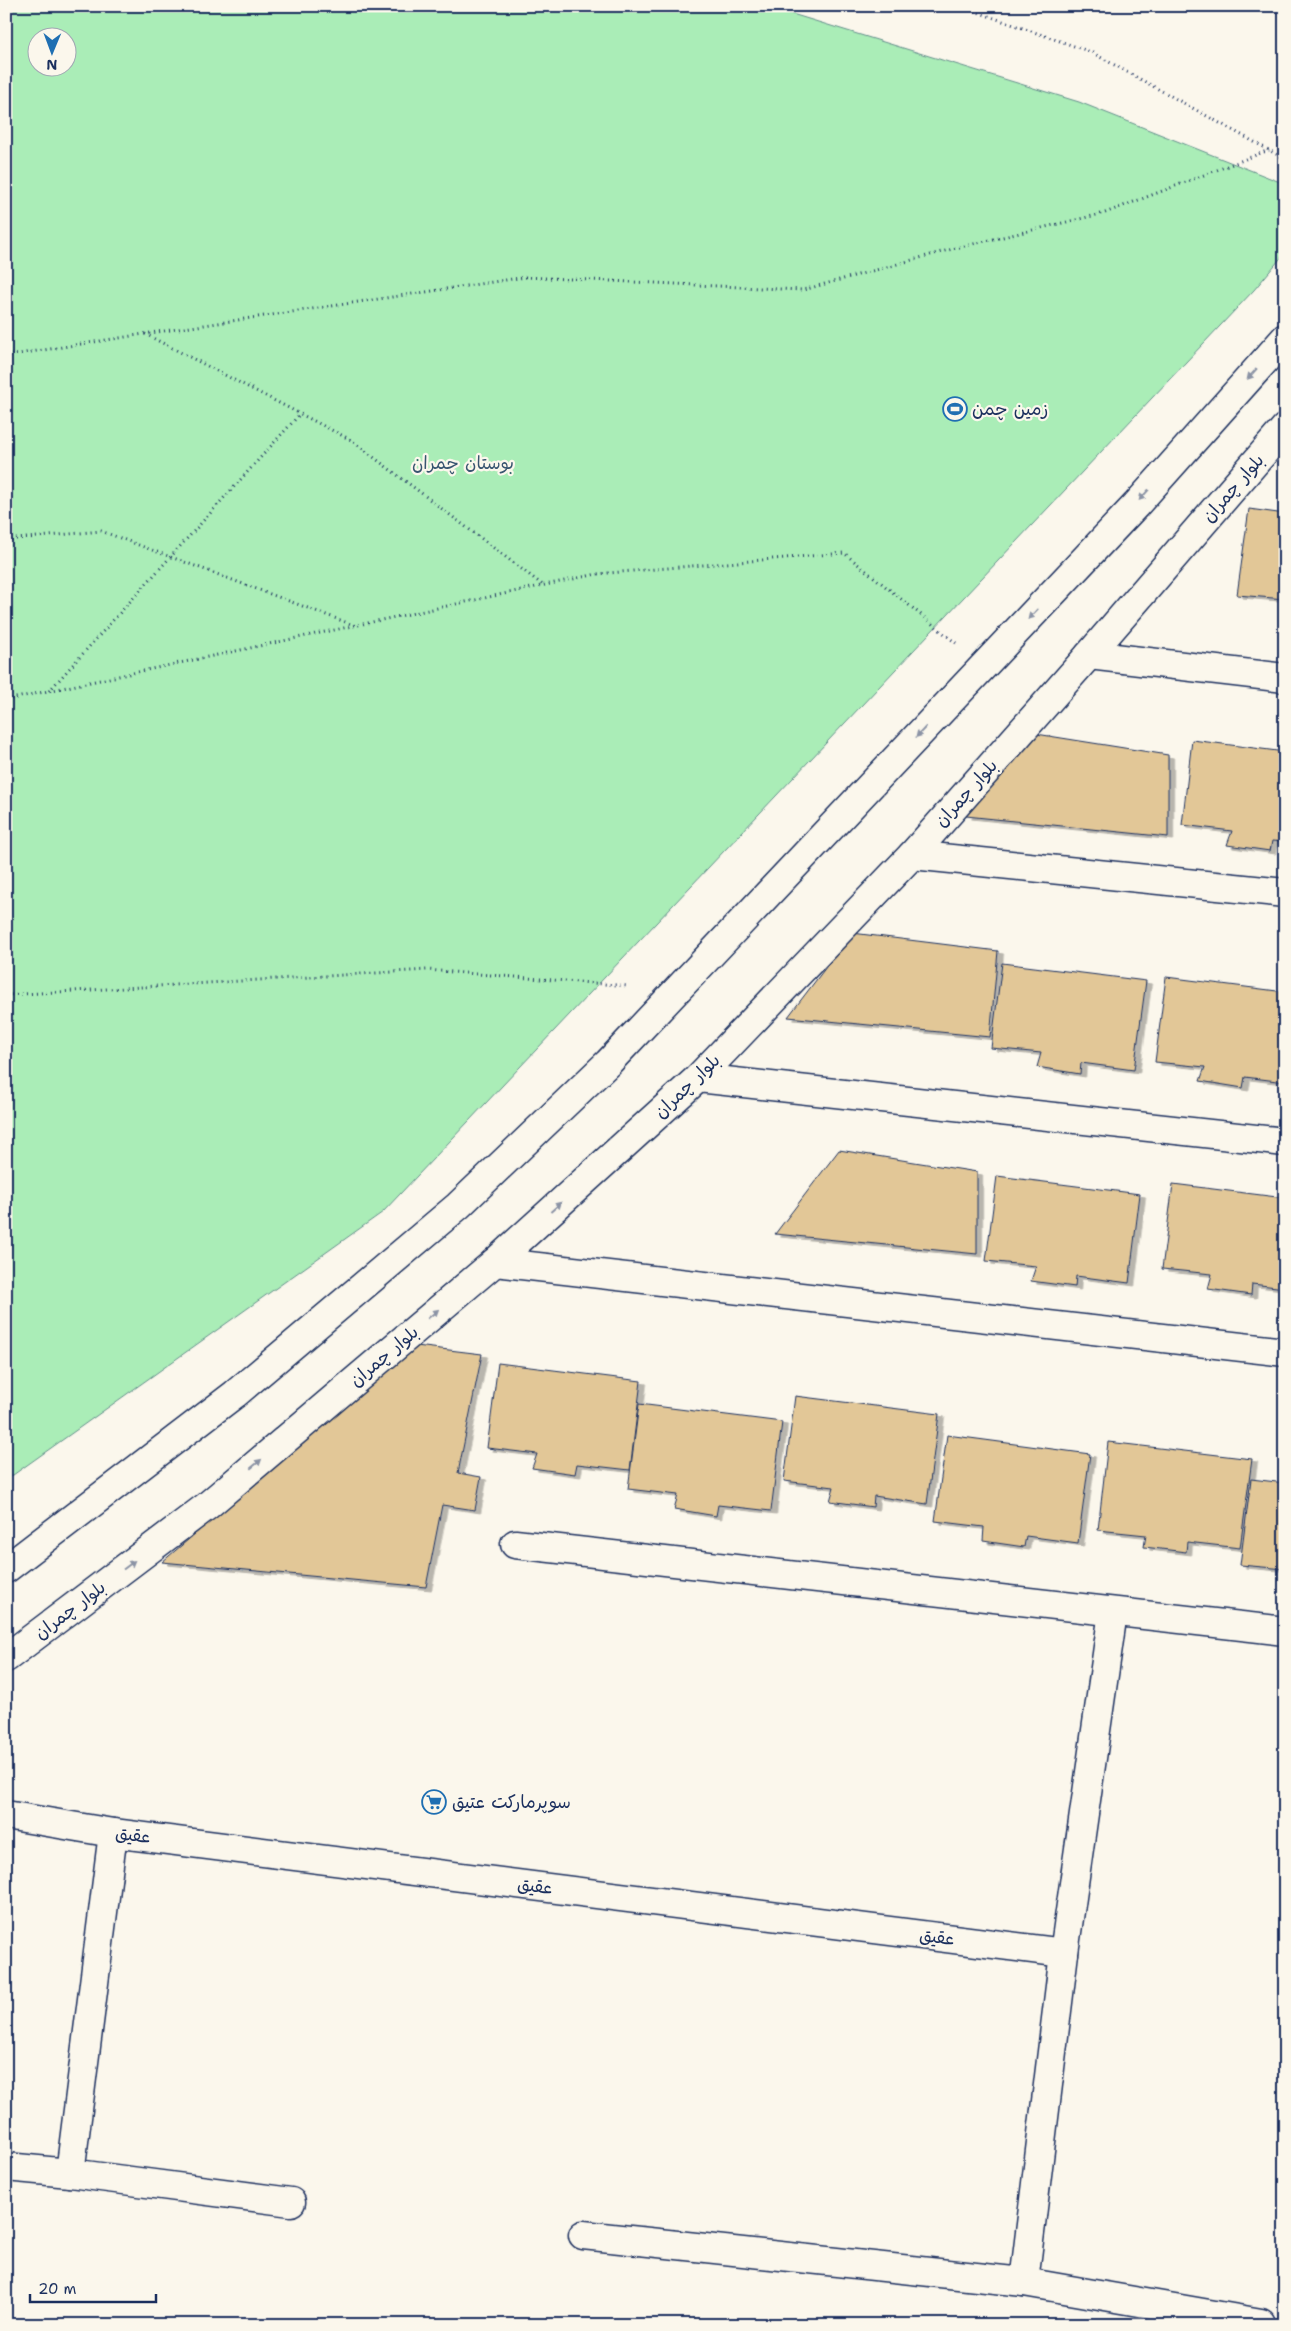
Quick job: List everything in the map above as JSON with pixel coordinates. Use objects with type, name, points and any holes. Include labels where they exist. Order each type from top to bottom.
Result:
[{"type":"street","points":[[6,1569],[234,1394],[458,1206],[608,1063],[1136,505],[1285,338]]},
{"type":"street","name":"بلوار چمران","points":[[6,1658],[207,1506],[495,1262],[698,1078],[912,855],[1089,655],[1285,428]]},
{"type":"street","points":[[1089,655],[1285,678]]},
{"type":"street","points":[[912,855],[1285,893]]},
{"type":"street","points":[[698,1078],[1285,1142]]},
{"type":"street","points":[[495,1262],[1285,1352]]},
{"type":"street","points":[[515,1544],[1285,1631]]},
{"type":"street","points":[[1024,2282],[1064,1953],[1113,1612]]},
{"type":"street","name":"عقیق","points":[[6,1815],[113,1832],[1064,1953]]},
{"type":"street","points":[[70,2173],[113,1832]]},
{"type":"street","points":[[6,2168],[70,2173],[291,2202]]},
{"type":"street","points":[[583,2235],[1024,2282],[1261,2323]]},
{"type":"path","points":[[6,14],[9,6]]},
{"type":"path","points":[[960,6],[1091,52],[1285,159]]},
{"type":"path","points":[[6,356],[526,277],[803,290],[956,248],[1105,213],[1269,150]]},
{"type":"path","points":[[144,334],[351,440],[544,586]]},
{"type":"path","points":[[49,691],[300,414]]},
{"type":"path","points":[[6,540],[101,530],[357,626]]},
{"type":"path","points":[[6,700],[597,574],[844,553],[984,666]]},
{"type":"path","points":[[6,995],[427,970],[677,990]]},
{"type":"green space","name":"بوستان چمران","points":[[6,6],[766,6],[1079,102],[1285,184],[1285,253],[1254,290],[383,1212],[6,1480]]},
{"type":"building","points":[[1249,509],[1285,514],[1285,599],[1237,595]]},
{"type":"building","points":[[1030,733],[1168,755],[1168,837],[966,816]]},
{"type":"building","points":[[1192,740],[1285,752],[1285,842],[1272,841],[1270,851],[1227,845],[1232,831],[1182,825]]},
{"type":"building","points":[[852,933],[998,951],[990,1037],[788,1017]]},
{"type":"building","points":[[1002,963],[1146,981],[1134,1070],[1081,1063],[1080,1074],[1037,1067],[1041,1053],[991,1048]]},
{"type":"building","points":[[1166,977],[1285,992],[1285,1082],[1245,1077],[1243,1088],[1200,1081],[1205,1067],[1155,1062]]},
{"type":"building","points":[[839,1150],[977,1172],[977,1254],[775,1234]]},
{"type":"building","points":[[997,1176],[1140,1194],[1129,1283],[1076,1276],[1075,1287],[1031,1281],[1036,1266],[986,1261]]},
{"type":"building","points":[[1173,1184],[1285,1198],[1285,1288],[1252,1284],[1251,1295],[1208,1289],[1212,1274],[1162,1269]]},
{"type":"building","points":[[416,1346],[482,1354],[458,1473],[481,1477],[475,1510],[442,1505],[426,1587],[162,1562]]},
{"type":"building","points":[[498,1363],[641,1381],[630,1470],[577,1464],[575,1474],[532,1468],[537,1454],[487,1448]]},
{"type":"building","points":[[795,1396],[939,1414],[927,1504],[874,1496],[873,1507],[830,1501],[834,1487],[784,1481]]},
{"type":"building","points":[[639,1404],[782,1422],[771,1511],[718,1505],[716,1516],[674,1509],[678,1495],[628,1489]]},
{"type":"building","points":[[947,1435],[1090,1454],[1078,1543],[1026,1536],[1024,1547],[983,1541],[984,1527],[935,1521]]},
{"type":"building","points":[[1108,1442],[1252,1459],[1240,1548],[1187,1542],[1186,1552],[1144,1547],[1146,1535],[1098,1530]]},
{"type":"building","points":[[1251,1479],[1285,1483],[1285,1569],[1240,1565]]},
{"type":"place","name":"زمین چمن","points":[[955,409]]},
{"type":"place","name":"سوپرمارکت عتیق","points":[[434,1802]]}]
